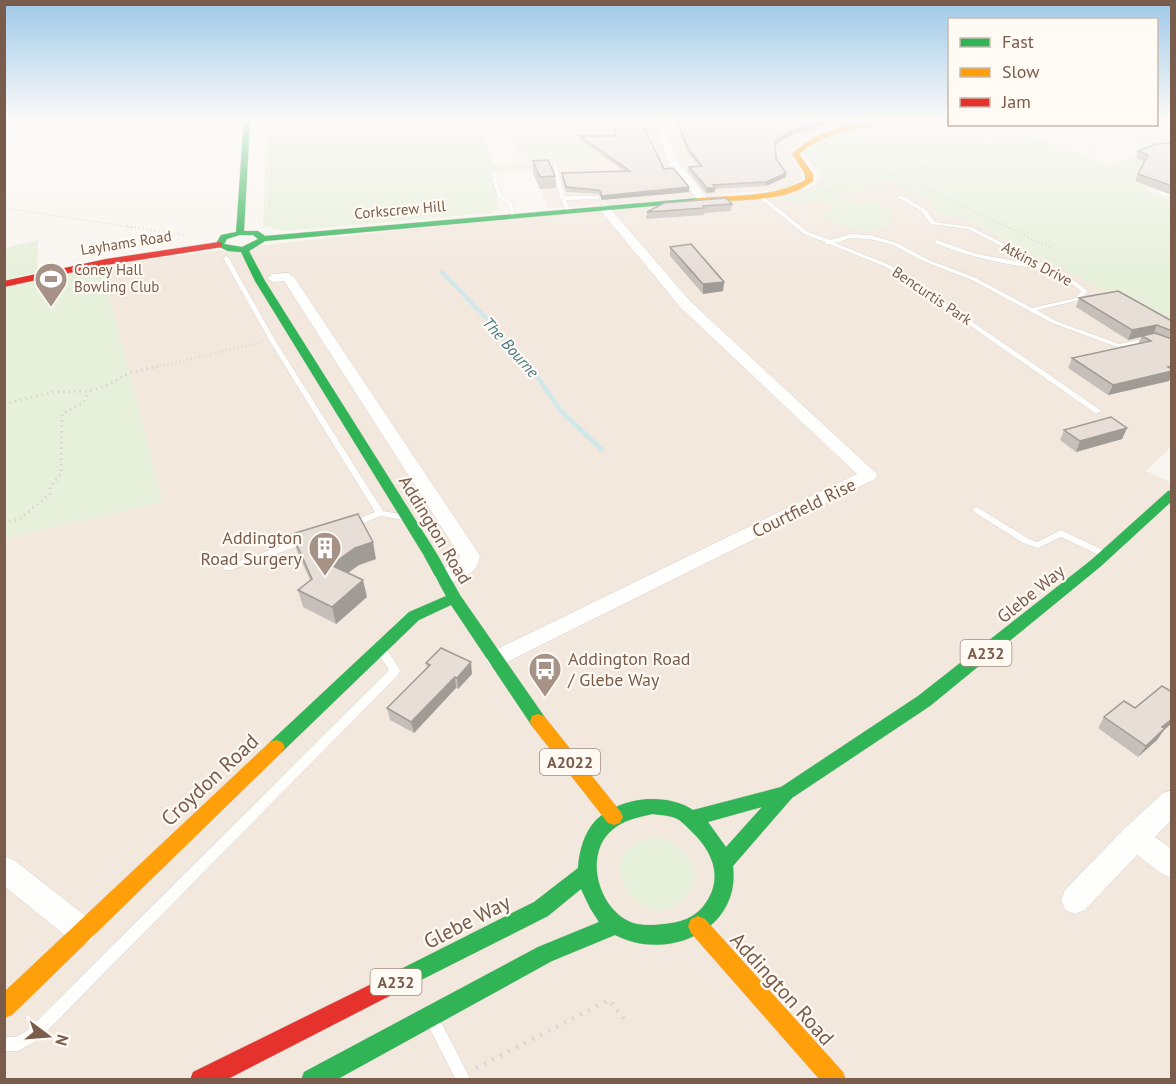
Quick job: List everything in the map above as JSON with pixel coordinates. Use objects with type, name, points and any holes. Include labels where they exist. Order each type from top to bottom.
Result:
[{"type":"main road","points":[[240,233],[244,170]]},
{"type":"main road","name":"Corkscrew Hill","points":[[263,239],[569,211],[601,203],[703,199],[791,191],[807,183],[809,174],[806,170]]},
{"type":"main road","points":[[240,233],[255,233],[263,239],[257,245],[244,249],[229,249],[219,245],[224,237],[240,233]]},
{"type":"main road","name":"Layhams Road","points":[[4,284],[106,262],[219,245]]},
{"type":"main road","name":"Addington Road","points":[[244,249],[249,263],[266,279],[444,577],[454,598],[527,707],[614,817]]},
{"type":"main road","name":"Glebe Way","points":[[724,863],[786,793],[932,694],[1023,625],[1172,494]]},
{"type":"main road","name":"Croydon Road","points":[[4,1007],[414,616],[454,598]]},
{"type":"main road","name":"Glebe Way","points":[[691,819],[786,793]]},
{"type":"main road","points":[[652,806],[675,810],[691,819],[718,845],[724,863],[725,886],[717,907],[698,926],[664,938],[638,935],[616,925],[598,907],[587,886],[585,874],[587,852],[597,832],[614,817],[634,808],[652,806]]},
{"type":"main road","name":"Glebe Way","points":[[201,1080],[541,909],[585,874]]},
{"type":"main road","name":"A232","points":[[312,1080],[545,954],[616,925]]},
{"type":"main road","name":"Addington Road","points":[[698,926],[835,1080]]},
{"type":"street","points":[[679,170],[703,199]]},
{"type":"street","name":"Courtfield Rise","points":[[497,660],[869,475],[687,305],[601,203]]},
{"type":"street","points":[[266,279],[288,277],[470,556],[467,565],[444,577]]},
{"type":"street","points":[[1075,900],[1134,837],[1172,801]]},
{"type":"street","points":[[1134,837],[1172,865]]},
{"type":"street","points":[[4,869],[82,931]]},
{"type":"lane","points":[[556,170],[569,211]]},
{"type":"lane","points":[[494,178],[500,196],[509,203],[514,216]]},
{"type":"lane","points":[[1158,192],[1172,197]]},
{"type":"lane","name":"Bencurtis Park","points":[[759,195],[806,233],[888,266],[1098,411]]},
{"type":"lane","name":"Atkins Drive","points":[[900,196],[923,210],[933,223],[969,228],[1066,277],[1085,291],[1078,299],[1031,310]]},
{"type":"lane","points":[[563,198],[601,203]]},
{"type":"lane","points":[[828,243],[851,236],[870,237],[895,244],[927,261],[974,279],[1054,322],[1119,346],[1152,339],[1160,342]]},
{"type":"lane","points":[[937,242],[961,253],[986,260],[1047,268]]},
{"type":"lane","points":[[226,258],[272,340],[380,513]]},
{"type":"lane","points":[[231,266],[249,263]]},
{"type":"lane","points":[[977,510],[1032,543],[1038,545],[1061,533],[1105,555]]},
{"type":"lane","points":[[343,528],[380,513],[407,517]]},
{"type":"lane","points":[[228,568],[309,539]]},
{"type":"lane","points":[[4,1044],[18,1044],[33,1035],[395,671],[380,648]]},
{"type":"lane","points":[[430,1016],[463,1077]]},
{"type":"path","points":[[263,222],[268,219],[270,170]]},
{"type":"path","points":[[491,170],[494,178]]},
{"type":"path","points":[[810,195],[856,181],[908,170]]},
{"type":"path","points":[[900,172],[918,184],[1055,250]]},
{"type":"path","points":[[4,208],[194,236]]},
{"type":"path","points":[[4,404],[53,392],[89,391],[108,385],[129,373],[272,340]]},
{"type":"path","points":[[4,523],[20,519],[50,494],[50,487],[61,474],[62,414],[84,402],[89,391]]},
{"type":"path","points":[[463,1077],[609,1000],[625,1020]]},
{"type":"shaded area","points":[[531,170],[574,170],[590,177],[604,204],[548,208]]},
{"type":"shaded area","points":[[574,170],[800,170],[803,179],[785,189],[609,205],[603,203],[590,177]]},
{"type":"shaded area","points":[[893,177],[965,218],[1171,326],[1171,447],[1146,471],[1172,483],[1171,1079],[5,1079],[4,538],[163,502],[101,266],[454,224],[806,189],[814,185],[817,179]]},
{"type":"green space","points":[[265,170],[530,170],[491,172],[499,209],[491,213],[285,231],[263,226]]},
{"type":"green space","points":[[815,170],[1157,170],[1171,181],[1145,189],[1171,200],[1171,326],[965,218],[955,218],[934,212],[930,202],[888,179],[877,182],[883,186],[838,196],[847,200],[876,203],[893,211],[889,226],[871,232],[854,229],[824,218],[820,213],[832,209],[825,202],[784,202],[775,199],[808,192],[823,180]]},
{"type":"green space","points":[[38,240],[37,272],[5,280],[4,248]]},
{"type":"green space","points":[[101,266],[163,502],[5,538],[5,287]]},
{"type":"green space","points":[[660,838],[670,842],[686,855],[695,872],[690,891],[682,900],[664,909],[648,907],[634,898],[624,885],[620,869],[624,854],[636,843]]},
{"type":"building","points":[[537,170],[552,170],[555,176],[540,177]]},
{"type":"building","points":[[628,170],[674,170],[689,187],[601,196],[598,190],[566,187],[562,173],[630,171]]},
{"type":"building","points":[[691,170],[784,170],[786,173],[766,182],[713,185],[715,188],[707,188]]},
{"type":"building","points":[[1140,170],[1172,170],[1172,186],[1138,174]]},
{"type":"building","points":[[726,198],[732,204],[647,212],[664,203]]},
{"type":"building","points":[[691,244],[724,282],[703,284],[670,247]]},
{"type":"building","points":[[1118,291],[1172,321],[1172,331],[1157,325],[1132,330],[1079,298]]},
{"type":"building","points":[[1155,333],[1172,339],[1172,366],[1168,367],[1172,371],[1113,385],[1072,358],[1151,341],[1142,336]]},
{"type":"building","points":[[1111,417],[1127,428],[1080,441],[1064,430]]},
{"type":"building","points":[[358,514],[373,542],[355,548],[331,565],[363,580],[332,607],[298,590],[312,579],[292,534]]},
{"type":"building","points":[[441,648],[471,662],[411,722],[387,708],[430,665],[426,663]]},
{"type":"building","points":[[1162,686],[1172,692],[1172,719],[1146,746],[1104,717],[1124,701],[1135,708]]},
{"type":"waterway","name":"The Bourne","points":[[442,272],[485,317],[517,356],[531,367]]},
{"type":"waterway","name":"The Bourne","points":[[531,367],[560,410],[602,450]]},
{"type":"traffic: fast","points":[[240,233],[244,170]]},
{"type":"traffic: fast","points":[[263,239],[698,200]]},
{"type":"traffic: fast","points":[[240,233],[255,233],[263,239],[242,250],[219,245],[224,237],[240,233]]},
{"type":"traffic: fast","points":[[244,249],[260,281],[430,554],[454,598],[538,721]]},
{"type":"traffic: fast","points":[[724,863],[786,793],[924,701],[1095,564],[1172,494]]},
{"type":"traffic: fast","points":[[276,747],[414,616],[454,598]]},
{"type":"traffic: fast","points":[[691,819],[786,793]]},
{"type":"traffic: fast","points":[[652,806],[679,811],[701,828],[718,849],[725,878],[719,899],[708,915],[698,924],[681,932],[661,935],[648,935],[624,929],[606,915],[596,902],[587,870],[588,854],[593,839],[603,826],[621,814],[652,806]]},
{"type":"traffic: fast","points":[[400,980],[541,909],[585,874]]},
{"type":"traffic: fast","points":[[312,1080],[545,954],[616,925]]},
{"type":"traffic: slow","points":[[698,200],[787,191],[809,181],[809,174],[806,170]]},
{"type":"traffic: slow","points":[[538,721],[614,817]]},
{"type":"traffic: slow","points":[[4,1007],[276,747]]},
{"type":"traffic: slow","points":[[698,926],[835,1080]]},
{"type":"traffic: jam","points":[[4,284],[106,262],[219,245]]},
{"type":"traffic: jam","points":[[201,1080],[400,980]]},
{"type":"place","name":"Coney Hall Bowling Club","points":[[51,308]]},
{"type":"place","name":"Addington Road Surgery","points":[[325,577]]},
{"type":"place","name":"Addington Road / Glebe Way","points":[[545,698]]}]
